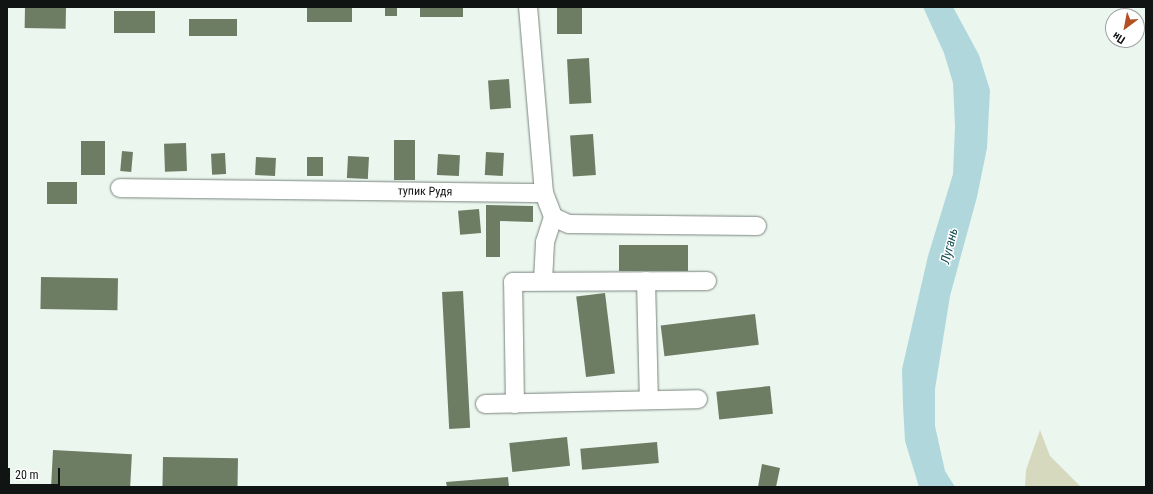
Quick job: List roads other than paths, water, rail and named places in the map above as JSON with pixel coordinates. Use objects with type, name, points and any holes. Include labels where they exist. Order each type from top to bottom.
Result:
[{"type":"street","points":[[528,7],[544,193],[553,217],[545,242],[543,281]]},
{"type":"street","name":"тупик Рудя","points":[[120,188],[544,193]]},
{"type":"street","points":[[553,217],[569,224],[757,226]]},
{"type":"street","points":[[515,404],[513,282],[707,280]]},
{"type":"street","points":[[646,281],[649,400]]},
{"type":"street","points":[[485,404],[698,399]]},
{"type":"water","name":"Лугань","points":[[923,7],[953,7],[979,55],[990,90],[987,148],[977,197],[950,296],[935,389],[935,426],[945,471],[955,487],[919,487],[905,441],[902,369],[928,256],[953,174],[955,126],[953,83],[944,53]]}]
